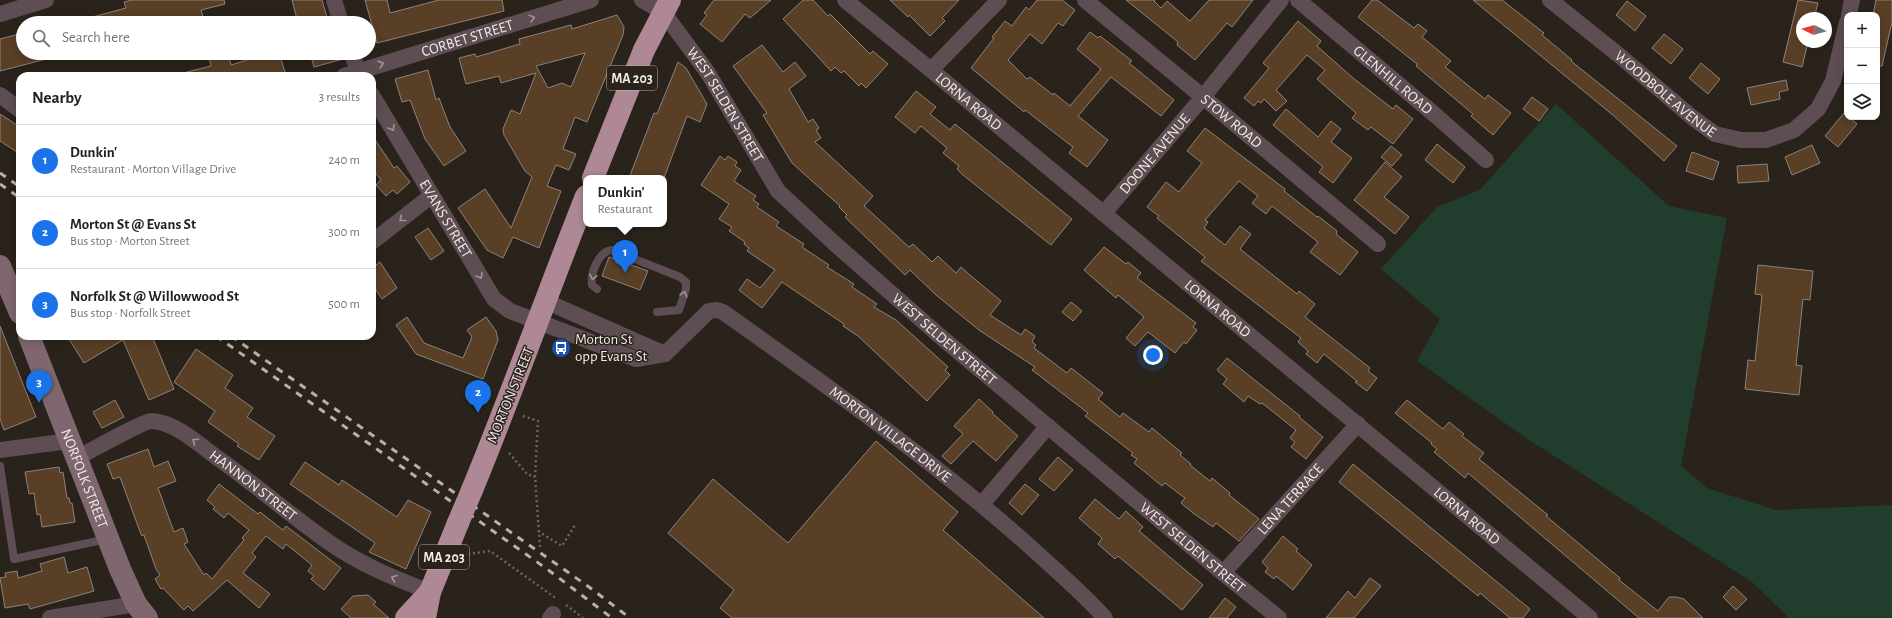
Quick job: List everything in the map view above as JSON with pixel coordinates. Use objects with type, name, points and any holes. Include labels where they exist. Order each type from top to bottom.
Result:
[{"type":"highway","name":"MA 203","points":[[594,175],[644,50],[666,6]]},
{"type":"highway","name":"MORTON STREET","points":[[425,618],[430,592],[539,322],[545,302],[583,204]]},
{"type":"highway","name":"MORTON STREET","points":[[406,618],[430,592]]},
{"type":"main road","points":[[0,266],[16,304]]},
{"type":"main road","name":"NORFOLK STREET","points":[[31,340],[107,538],[142,611]]},
{"type":"street","points":[[0,14],[46,0]]},
{"type":"street","points":[[334,0],[339,16]]},
{"type":"street","name":"CORBET STREET","points":[[360,72],[591,0]]},
{"type":"street","points":[[642,0],[666,6]]},
{"type":"street","name":"LORNA ROAD","points":[[845,0],[1104,213],[1590,618]]},
{"type":"street","points":[[931,70],[999,0]]},
{"type":"street","name":"STOW ROAD","points":[[1085,0],[1378,244]]},
{"type":"street","name":"DOONE AVENUE","points":[[1104,213],[1203,97],[1281,0]]},
{"type":"street","name":"GLENHILL ROAD","points":[[1298,0],[1434,114],[1486,160]]},
{"type":"street","name":"WOODBOLE AVENUE","points":[[1550,0],[1620,56],[1693,118],[1715,134],[1741,140],[1766,140],[1794,130],[1818,109],[1833,81],[1844,35]]},
{"type":"street","points":[[1850,12],[1852,0]]},
{"type":"street","name":"WEST SELDEN STREET","points":[[666,6],[708,73],[778,191],[834,243],[941,337],[1279,618]]},
{"type":"street","points":[[353,60],[354,72]]},
{"type":"street","points":[[0,95],[16,107]]},
{"type":"street","name":"EVANS STREET","points":[[376,102],[494,299],[505,309],[539,322]]},
{"type":"street","points":[[376,239],[431,196]]},
{"type":"street","points":[[545,302],[665,354]]},
{"type":"street","name":"MORTON VILLAGE DRIVE","points":[[665,354],[709,311],[717,310],[724,312],[846,399],[982,504],[1089,600],[1105,618]]},
{"type":"street","points":[[539,322],[636,359],[665,354]]},
{"type":"street","name":"HANNON STREET","points":[[0,450],[72,450],[149,421],[164,422],[192,439],[265,492],[327,541],[348,555],[386,574],[430,592]]},
{"type":"street","name":"LENA TERRACE","points":[[1223,573],[1358,424]]},
{"type":"street","points":[[982,504],[1048,426]]},
{"type":"street","points":[[50,618],[142,611]]},
{"type":"lane","points":[[597,289],[592,285],[591,279],[601,255],[606,251],[612,250],[680,277],[686,282],[686,289],[679,310],[657,312]]},
{"type":"lane","points":[[0,466],[14,559],[107,538]]},
{"type":"path","points":[[523,416],[538,421],[534,477],[540,547]]},
{"type":"path","points":[[509,454],[527,474],[534,477]]},
{"type":"path","points":[[538,531],[562,546],[575,525]]},
{"type":"path","points":[[468,554],[490,551],[557,609],[583,618]]},
{"type":"green space","points":[[1556,104],[1669,206],[1727,218],[1681,466],[1707,488],[1776,510],[1892,505],[1892,618],[1789,618],[1752,582],[1529,440],[1417,361],[1440,319],[1381,269],[1437,207],[1480,190]]},
{"type":"building","points":[[132,0],[224,0],[225,4],[201,10],[203,16],[96,16],[126,8],[124,2]]},
{"type":"building","points":[[292,0],[322,0],[327,16],[296,16]]},
{"type":"building","points":[[365,0],[387,0],[390,13],[439,0],[502,0],[504,11],[377,43],[376,16],[369,16]]},
{"type":"building","points":[[714,0],[771,0],[750,18],[745,14],[722,42],[700,24],[707,15],[704,13]]},
{"type":"building","points":[[803,0],[813,0],[828,16],[830,14],[870,54],[873,51],[888,64],[866,88],[861,83],[859,86],[844,71],[841,73],[835,67],[831,71],[783,19]]},
{"type":"building","points":[[890,0],[959,0],[942,18],[945,21],[930,36],[909,15],[908,17]]},
{"type":"building","points":[[1037,0],[1062,0],[1075,10],[1063,26],[1058,23],[1042,44],[1030,34],[1008,60],[1027,79],[1030,77],[1070,106],[1101,69],[1077,49],[1090,32],[1098,38],[1100,36],[1132,61],[1129,63],[1174,100],[1161,116],[1111,77],[1078,116],[1108,140],[1087,167],[1069,153],[1073,147],[1025,110],[1024,112],[971,68],[1005,21],[1012,26],[1026,7],[1029,10]]},
{"type":"building","points":[[1126,0],[1155,0],[1154,1],[1161,8],[1167,1],[1190,21],[1209,0],[1253,0],[1232,27],[1227,23],[1195,60],[1177,45],[1178,42]]},
{"type":"building","points":[[1372,0],[1377,0],[1414,28],[1418,24],[1427,31],[1422,37],[1451,61],[1445,67],[1485,99],[1488,95],[1511,113],[1493,135],[1471,116],[1473,114],[1416,66],[1417,64],[1358,17]]},
{"type":"building","points":[[1473,0],[1502,0],[1544,33],[1542,35],[1572,60],[1571,61],[1677,146],[1664,161],[1614,116]]},
{"type":"building","points":[[1798,0],[1818,3],[1816,12],[1796,12],[1796,48],[1807,48],[1802,67],[1783,62]]},
{"type":"building","points":[[1876,0],[1892,0],[1892,22],[1882,66],[1880,66],[1880,12],[1874,12]]},
{"type":"building","points":[[1627,1],[1646,16],[1635,31],[1616,15]]},
{"type":"building","points":[[617,15],[624,27],[623,35],[587,122],[575,117],[563,149],[576,154],[569,170],[556,165],[547,186],[561,191],[539,248],[513,237],[503,258],[487,250],[458,208],[485,189],[511,228],[532,177],[525,171],[504,135],[503,129],[511,110],[520,114],[536,73],[501,83],[499,76],[466,84],[459,58],[475,54],[476,57],[520,44],[519,39],[571,25],[572,29]],"holes":[[[585,53],[571,87],[562,83],[548,88],[536,66]]]},
{"type":"building","points":[[1298,21],[1321,41],[1317,46],[1353,78],[1393,109],[1396,105],[1413,119],[1393,144],[1371,127],[1368,130],[1352,118],[1356,113],[1317,79],[1325,70],[1307,55],[1276,90],[1287,101],[1276,111],[1264,99],[1261,103],[1258,101],[1254,106],[1244,98],[1269,68],[1263,63]]},
{"type":"building","points":[[1664,34],[1683,49],[1671,64],[1652,48]]},
{"type":"building","points":[[16,35],[16,60],[42,60],[0,71],[0,39]]},
{"type":"building","points":[[762,45],[783,72],[795,62],[806,76],[789,89],[808,122],[813,119],[819,128],[816,130],[821,138],[815,142],[873,196],[864,206],[909,247],[913,244],[932,262],[938,256],[956,273],[961,267],[1001,301],[990,315],[1021,335],[1025,329],[1035,336],[1032,342],[1036,345],[1034,348],[1067,373],[1071,368],[1103,393],[1098,399],[1120,417],[1123,413],[1149,432],[1152,428],[1182,453],[1180,455],[1191,464],[1190,465],[1210,481],[1212,478],[1230,493],[1229,495],[1259,519],[1239,541],[1216,523],[1213,527],[1193,513],[1181,503],[1185,498],[1165,483],[1162,486],[1134,463],[1137,459],[1131,455],[1133,453],[1085,416],[1088,413],[1032,370],[1035,367],[979,330],[936,295],[910,270],[905,275],[845,217],[847,215],[839,207],[840,206],[792,163],[763,115],[767,113],[733,66]]},
{"type":"building","points":[[210,60],[230,60],[231,65],[246,60],[281,60],[285,72],[187,72],[211,66]]},
{"type":"building","points":[[312,60],[339,60],[314,67]]},
{"type":"building","points":[[678,62],[686,68],[707,104],[700,122],[687,116],[665,175],[630,175],[654,113],[657,114]]},
{"type":"building","points":[[1701,63],[1720,79],[1708,94],[1689,78]]},
{"type":"building","points":[[428,70],[436,100],[439,98],[450,127],[466,151],[444,166],[425,139],[410,100],[402,102],[395,79]]},
{"type":"building","points":[[1786,80],[1788,90],[1779,92],[1780,99],[1751,105],[1747,88]]},
{"type":"building","points":[[916,91],[936,107],[930,114],[950,130],[955,124],[1072,219],[1051,245],[963,175],[957,169],[959,166],[943,153],[947,148],[921,126],[915,133],[895,117]]},
{"type":"building","points":[[1532,97],[1548,109],[1539,121],[1523,109]]},
{"type":"building","points":[[1286,109],[1318,137],[1331,121],[1341,129],[1331,142],[1352,158],[1333,183],[1319,172],[1323,167],[1273,125]]},
{"type":"building","points":[[1844,113],[1844,120],[1852,120],[1857,124],[1838,147],[1825,136]]},
{"type":"building","points":[[0,114],[16,124],[16,151],[0,141]]},
{"type":"building","points":[[1205,128],[1285,189],[1284,191],[1317,217],[1318,216],[1337,231],[1336,234],[1358,252],[1340,275],[1310,252],[1318,242],[1272,206],[1266,214],[1252,203],[1258,196],[1239,181],[1205,220],[1208,222],[1204,228],[1225,245],[1240,226],[1251,234],[1240,249],[1297,294],[1299,291],[1315,304],[1305,317],[1370,368],[1368,371],[1377,378],[1367,391],[1324,354],[1317,363],[1306,354],[1308,351],[1298,342],[1301,338],[1201,261],[1205,257],[1157,218],[1159,216],[1147,207],[1166,182],[1179,192],[1202,163],[1187,151]]},
{"type":"building","points":[[376,141],[394,168],[397,166],[410,182],[397,194],[393,190],[386,196],[376,185],[381,180],[376,173]]},
{"type":"building","points":[[1437,144],[1465,167],[1453,183],[1425,160]]},
{"type":"building","points":[[1812,145],[1820,163],[1792,175],[1785,157]]},
{"type":"building","points":[[1391,146],[1402,155],[1392,166],[1381,157]]},
{"type":"building","points":[[1692,152],[1719,162],[1713,180],[1686,171]]},
{"type":"building","points":[[720,156],[725,160],[728,156],[737,162],[735,166],[741,170],[734,181],[756,196],[753,200],[759,204],[757,207],[779,222],[776,226],[804,244],[802,247],[829,265],[827,267],[854,284],[852,287],[877,304],[874,307],[896,320],[948,367],[945,370],[950,375],[927,401],[858,336],[843,326],[844,324],[782,282],[762,308],[739,290],[747,279],[760,288],[775,270],[747,251],[749,248],[744,244],[745,242],[729,231],[732,227],[719,219],[729,204],[701,185]]},
{"type":"building","points":[[1385,162],[1402,177],[1384,197],[1409,217],[1395,234],[1354,200]]},
{"type":"building","points":[[1767,164],[1769,181],[1738,183],[1737,166]]},
{"type":"building","points":[[428,228],[444,251],[431,260],[415,237]]},
{"type":"building","points":[[1104,247],[1126,264],[1128,262],[1141,273],[1137,278],[1196,323],[1193,327],[1197,330],[1186,344],[1184,342],[1175,353],[1148,332],[1135,346],[1126,338],[1144,317],[1118,295],[1116,298],[1084,270]]},
{"type":"building","points":[[609,257],[648,271],[640,290],[602,276]]},
{"type":"building","points":[[380,262],[397,288],[382,299],[376,290],[376,265]]},
{"type":"building","points":[[1758,265],[1813,271],[1810,300],[1803,299],[1796,365],[1802,366],[1799,395],[1745,389],[1748,360],[1755,361],[1762,295],[1755,294]]},
{"type":"building","points":[[1071,302],[1082,311],[1073,321],[1062,312]]},
{"type":"building","points":[[407,317],[424,343],[463,358],[472,337],[467,330],[486,317],[496,331],[498,340],[483,379],[416,354],[396,325]]},
{"type":"building","points":[[0,326],[36,417],[4,430],[0,419]]},
{"type":"building","points":[[70,340],[123,340],[84,363]]},
{"type":"building","points":[[123,340],[154,340],[174,389],[149,400]]},
{"type":"building","points":[[196,349],[233,375],[225,388],[253,408],[247,417],[275,436],[259,460],[237,446],[239,444],[208,422],[215,411],[174,382]]},
{"type":"building","points":[[1227,358],[1300,416],[1299,417],[1323,437],[1306,459],[1291,447],[1295,442],[1290,438],[1296,430],[1262,403],[1260,404],[1248,396],[1244,402],[1223,384],[1227,379],[1217,370]]},
{"type":"building","points":[[979,399],[993,412],[992,413],[1018,436],[996,461],[973,441],[951,464],[942,456],[963,434],[954,426]]},
{"type":"building","points":[[115,400],[124,417],[102,428],[93,412]]},
{"type":"building","points":[[1407,400],[1443,429],[1449,422],[1464,434],[1462,436],[1484,453],[1479,459],[1548,515],[1546,516],[1620,578],[1619,580],[1658,611],[1669,597],[1676,597],[1684,599],[1703,618],[1639,618],[1468,473],[1465,478],[1434,452],[1437,449],[1431,444],[1432,443],[1395,413]]},
{"type":"building","points":[[876,441],[958,512],[943,530],[1044,618],[732,618],[720,608],[734,590],[668,533],[713,479],[788,543]]},
{"type":"building","points":[[148,449],[154,467],[168,461],[176,481],[158,488],[174,532],[183,528],[188,542],[184,544],[204,575],[206,573],[212,579],[244,540],[242,538],[249,530],[228,513],[224,518],[213,509],[215,507],[207,500],[219,484],[258,514],[260,512],[283,530],[286,526],[341,568],[324,590],[311,579],[314,576],[308,571],[312,565],[286,544],[283,549],[266,536],[252,553],[256,557],[243,573],[270,594],[259,608],[227,580],[193,611],[188,606],[184,610],[163,588],[161,589],[155,579],[160,575],[156,569],[144,535],[142,536],[139,529],[120,477],[113,479],[107,464]]},
{"type":"building","points":[[1058,457],[1073,470],[1054,491],[1039,479]]},
{"type":"building","points":[[305,462],[339,485],[342,480],[397,517],[408,500],[431,512],[406,569],[369,552],[375,543],[290,484]]},
{"type":"building","points":[[1353,464],[1530,609],[1523,618],[1510,618],[1480,593],[1478,596],[1339,482]]},
{"type":"building","points":[[59,467],[60,473],[63,472],[67,498],[69,498],[70,503],[72,503],[75,522],[42,527],[40,514],[37,515],[34,493],[29,494],[25,472]]},
{"type":"building","points":[[1025,484],[1039,495],[1022,515],[1009,503]]},
{"type":"building","points":[[1095,499],[1119,519],[1126,511],[1143,527],[1139,531],[1203,585],[1182,610],[1118,556],[1115,559],[1098,544],[1102,538],[1079,518]]},
{"type":"building","points":[[1283,536],[1298,549],[1296,551],[1312,565],[1293,590],[1276,576],[1274,579],[1265,572],[1268,568],[1262,562]]},
{"type":"building","points":[[64,557],[68,573],[87,567],[94,591],[30,609],[28,604],[5,608],[0,578],[6,577],[5,573],[17,571],[18,578],[42,571],[40,564]]},
{"type":"building","points":[[1370,578],[1381,586],[1354,618],[1326,618],[1348,591],[1355,598]]},
{"type":"building","points":[[1733,586],[1747,599],[1736,610],[1723,597]]},
{"type":"building","points":[[368,595],[376,602],[373,604],[389,618],[351,618],[341,609],[353,596]]},
{"type":"building","points":[[1225,598],[1236,607],[1227,618],[1209,618]]},
{"type":"railway","points":[[0,173],[16,184]]},
{"type":"railway","points":[[0,184],[16,195]]},
{"type":"railway","points":[[222,340],[547,569],[612,618]]},
{"type":"railway","points":[[237,340],[589,587],[630,618]]},
{"type":"place","name":"Dunkin'","points":[[625,273]]},
{"type":"place","name":"Morton St opp Evans St","points":[[561,348]]},
{"type":"place","name":"Norfolk St @ Willowwood St","points":[[39,403]]},
{"type":"place","name":"Morton St @ Evans St","points":[[478,413]]}]
